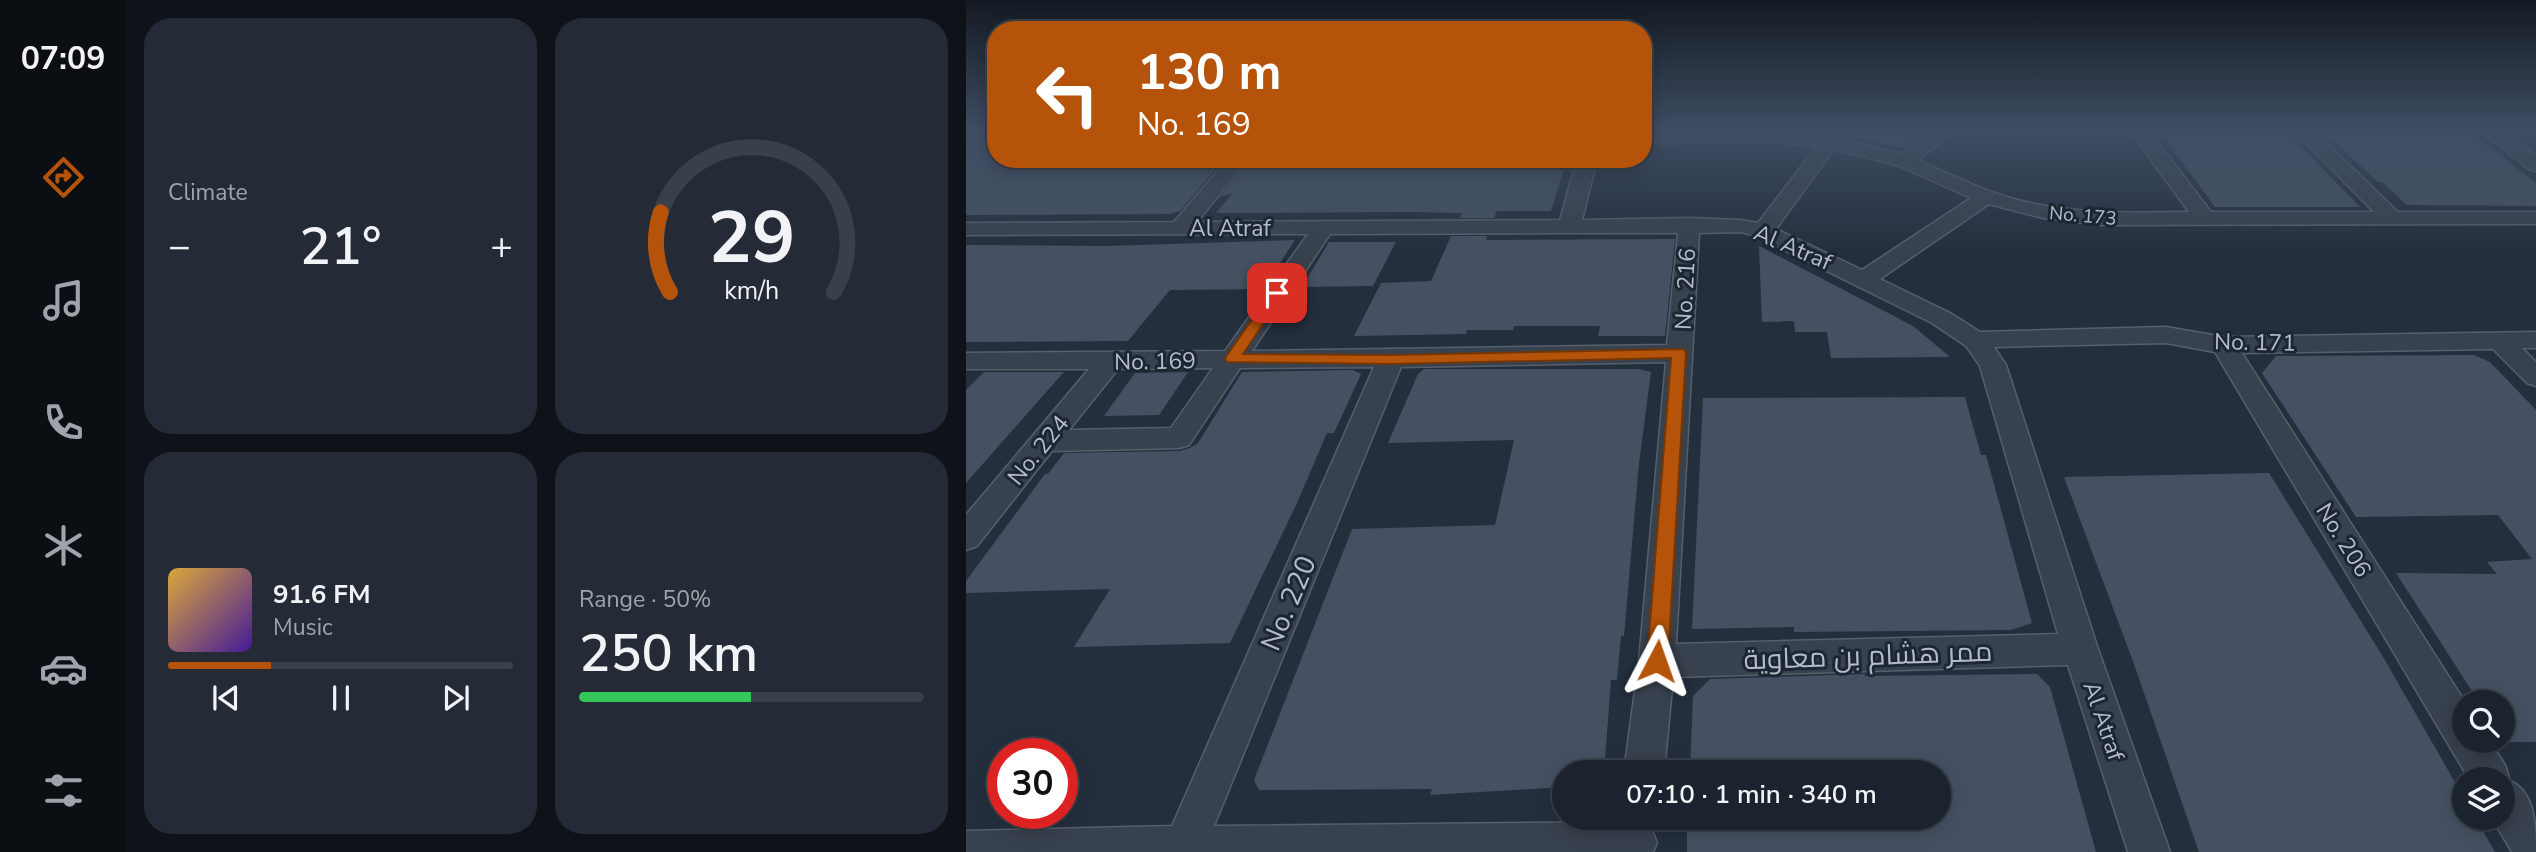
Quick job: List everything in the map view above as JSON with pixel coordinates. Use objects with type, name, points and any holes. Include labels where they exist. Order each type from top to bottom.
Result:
[{"type":"street","points":[[1179,229],[1229,171]]},
{"type":"street","points":[[1569,228],[1584,171]]},
{"type":"street","points":[[1763,231],[1808,171]]},
{"type":"street","name":"No. 173","points":[[1926,171],[1986,197],[2043,212],[2101,219],[2536,218]]},
{"type":"street","points":[[2169,171],[2204,218]]},
{"type":"street","points":[[2344,171],[2391,217]]},
{"type":"street","points":[[1864,279],[1986,197]]},
{"type":"street","name":"Al Atraf","points":[[966,229],[1569,228],[1689,224],[1741,226],[1763,231],[1941,318],[1975,340],[1993,365],[2080,649],[2149,852]]},
{"type":"street","name":"No. 216","points":[[1645,760],[1657,661],[1689,224]]},
{"type":"street","points":[[1045,441],[1179,438],[1322,228]]},
{"type":"street","name":"No. 171","points":[[1975,340],[2166,335],[2224,345],[2536,340]]},
{"type":"street","points":[[2498,339],[2536,377]]},
{"type":"street","name":"No. 206","points":[[2224,345],[2452,716]]},
{"type":"street","name":"No. 169","points":[[966,361],[1391,359],[1679,353]]},
{"type":"street","name":"No. 220","points":[[1184,847],[1391,359]]},
{"type":"street","name":"No. 224","points":[[966,537],[1109,362]]},
{"type":"street","name":"ممر هشام بن معاوية","points":[[1657,661],[2080,649]]},
{"type":"street","points":[[2515,819],[2536,852]]},
{"type":"street","points":[[966,852],[1637,837]]},
{"type":"building","points":[[966,171],[1214,171],[1180,211],[1171,214],[966,215]]},
{"type":"building","points":[[1241,171],[1563,171],[1551,211],[1497,211],[1494,218],[1460,218],[1462,213],[1411,212],[1216,213],[1233,193],[1220,197]]},
{"type":"building","points":[[2188,171],[2325,171],[2360,207],[2215,207]]},
{"type":"building","points":[[2366,171],[2520,171],[2536,183],[2536,206],[2407,205],[2382,182],[2378,182]]},
{"type":"building","points":[[1451,236],[1487,236],[1486,240],[1675,239],[1665,336],[1598,336],[1600,326],[1514,326],[1513,330],[1467,330],[1466,334],[1354,336],[1381,283],[1431,281]]},
{"type":"building","points":[[1295,240],[1263,289],[1170,290],[1128,341],[966,342],[966,245],[1106,246]]},
{"type":"building","points":[[1329,242],[1396,242],[1373,286],[1302,287]]},
{"type":"building","points":[[1759,246],[1913,326],[1950,357],[1831,358],[1827,332],[1795,332],[1794,321],[1762,322]]},
{"type":"building","points":[[2474,355],[2490,362],[2536,410],[2536,742],[2515,742],[2515,690],[2471,690],[2396,573],[2497,574],[2487,562],[2532,559],[2498,515],[2356,517],[2262,373],[2276,356]]},
{"type":"building","points":[[1424,369],[1638,369],[1651,372],[1639,463],[1624,636],[1621,636],[1617,680],[1611,680],[1605,760],[1552,760],[1552,788],[1430,795],[1432,789],[1259,790],[1254,780],[1352,529],[1495,525],[1514,440],[1388,443],[1418,374]]},
{"type":"building","points":[[1353,370],[1361,374],[1334,433],[1327,433],[1297,503],[1230,643],[1074,647],[1110,589],[966,593],[966,581],[1045,474],[1048,474],[1064,453],[1179,451],[1190,448],[1198,443],[1242,372]]},
{"type":"building","points":[[984,372],[1064,372],[966,483],[966,390]]},
{"type":"building","points":[[1188,372],[1159,415],[1104,416],[1135,373]]},
{"type":"building","points":[[1965,397],[1981,455],[1986,455],[2032,623],[2011,630],[1794,632],[1794,627],[1692,629],[1703,398]]},
{"type":"building","points":[[2269,473],[2382,655],[2452,777],[2452,830],[2482,830],[2495,852],[2199,852],[2134,664],[2064,477]]},
{"type":"building","points":[[1865,674],[2037,674],[2050,687],[2096,852],[1687,852],[1687,830],[1951,830],[1951,760],[1690,760],[1693,696],[1710,679]]},
{"type":"route","points":[[1277,293],[1232,359],[1391,359],[1679,353],[1657,661]]}]
